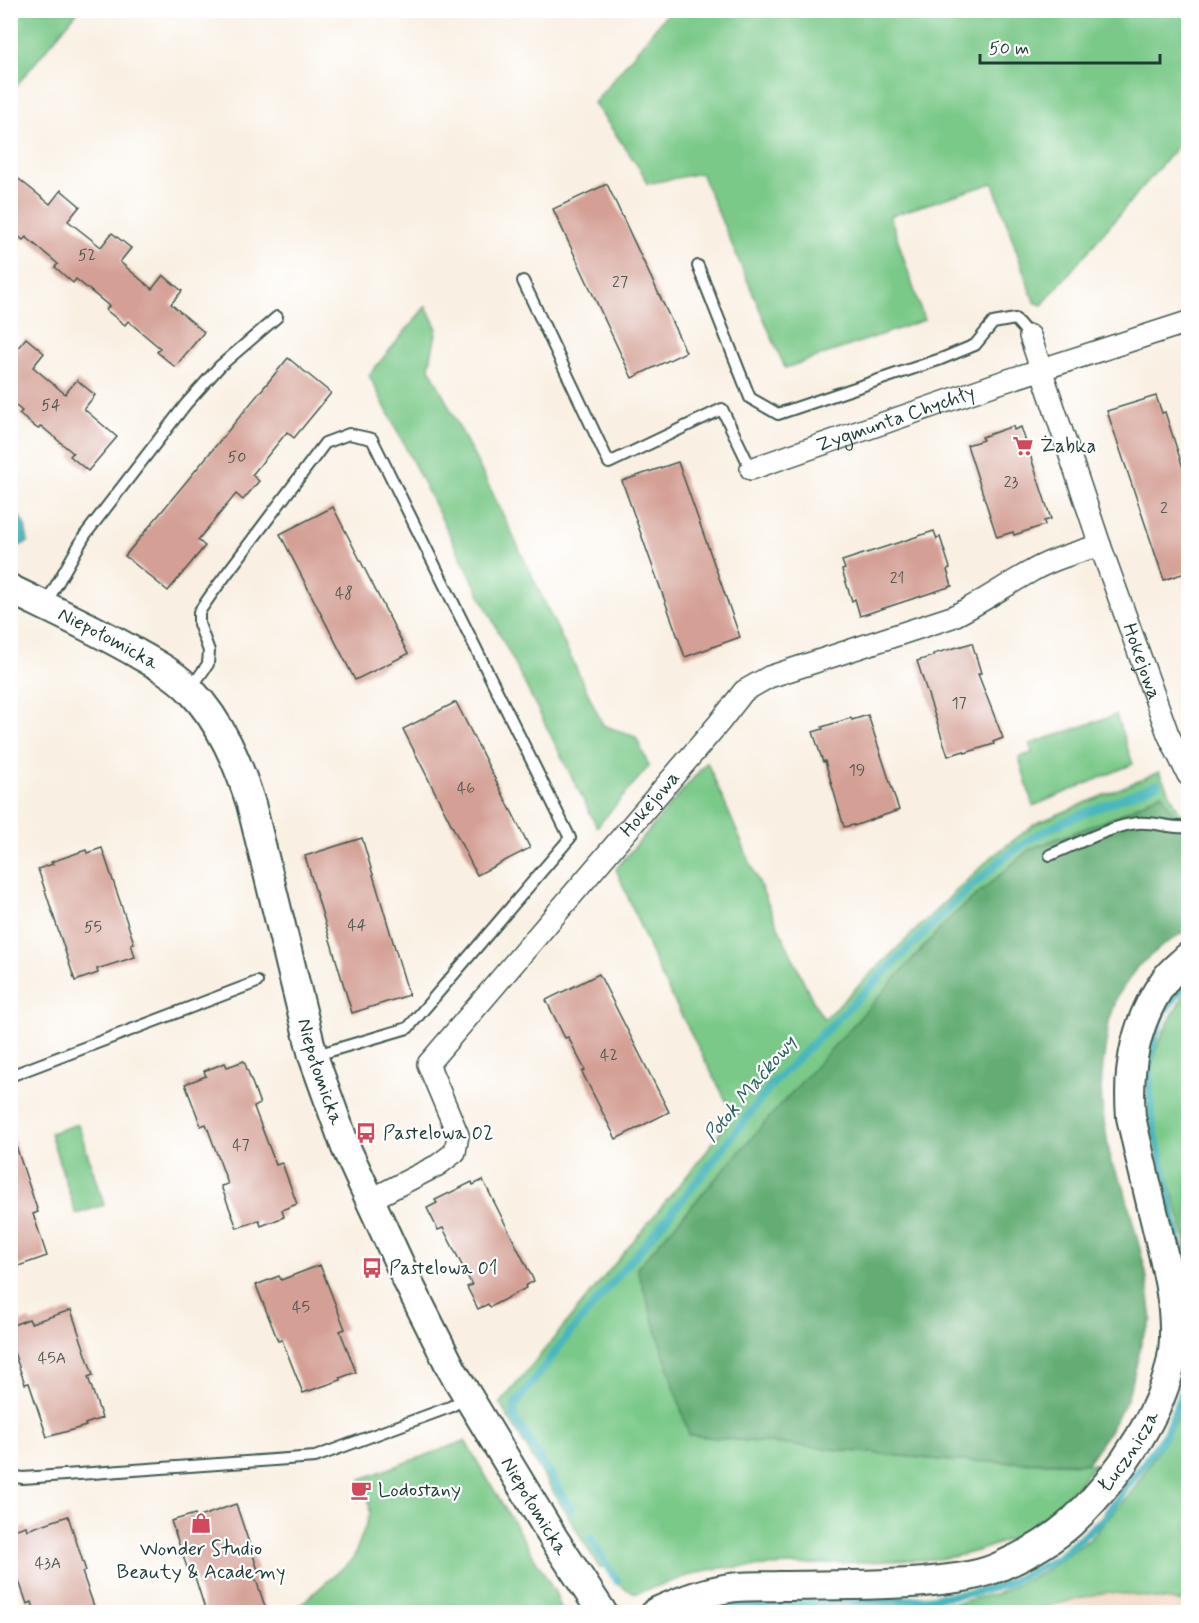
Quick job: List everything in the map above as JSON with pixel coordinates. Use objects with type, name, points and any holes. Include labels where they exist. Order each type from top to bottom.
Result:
[{"type":"main road","name":"Niepołomicka","points":[[10,589],[100,632],[161,667],[190,690],[211,716],[227,743],[251,804],[313,1056],[346,1148],[407,1281],[467,1396],[602,1612]]},
{"type":"main road","name":"Łucznicza","points":[[656,1612],[691,1597],[727,1588],[920,1582],[982,1573],[1002,1566],[1041,1546],[1071,1522],[1130,1454],[1161,1395],[1169,1370],[1174,1342],[1173,1297],[1131,1118],[1128,1088],[1132,1053],[1141,1024],[1166,979],[1188,957]]},
{"type":"street","name":"Zygmunta Chychły","points":[[751,469],[1188,321]]},
{"type":"street","name":"Hokejowa","points":[[1030,336],[1100,545],[1168,734],[1188,775]]},
{"type":"street","name":"Hokejowa","points":[[370,1200],[438,1165],[455,1152],[458,1135],[428,1064],[744,691],[769,677],[952,617],[981,603],[1031,571],[1100,545]]},
{"type":"lane","points":[[698,266],[750,398],[778,414],[975,345],[993,323],[1015,318],[1030,336]]},
{"type":"lane","points":[[523,281],[609,463],[723,409],[751,469]]},
{"type":"lane","points":[[45,605],[85,535],[186,404],[219,366],[277,317]]},
{"type":"lane","points":[[190,690],[208,664],[209,651],[199,624],[199,612],[213,592],[325,443],[349,434],[372,439],[570,838],[408,1028],[313,1056]]},
{"type":"lane","points":[[1050,855],[1127,824],[1188,826]]},
{"type":"lane","points":[[10,1076],[257,982]]},
{"type":"lane","points":[[10,1476],[23,1478],[315,1457],[450,1407],[467,1396]]},
{"type":"shaded area","points":[[1107,1592],[1186,1603],[1184,1612],[1023,1612]]},
{"type":"green space","points":[[670,10],[1188,11],[1188,134],[1042,305],[1034,302],[993,183],[890,216],[924,320],[785,368],[701,173],[647,184],[642,172],[594,103]]},
{"type":"green space","points":[[10,11],[78,11],[11,92]]},
{"type":"green space","points":[[426,306],[437,329],[429,367],[496,500],[603,725],[636,737],[649,766],[597,827],[369,375]]},
{"type":"green space","points":[[1116,715],[1133,764],[1033,806],[1019,757],[1032,753],[1030,744]]},
{"type":"green space","points":[[707,762],[775,920],[814,1003],[824,1019],[989,859],[1035,824],[1159,772],[1179,811],[1187,816],[1185,836],[1161,793],[1118,816],[1030,849],[951,917],[728,1165],[689,1435],[951,1461],[1095,1464],[1045,1516],[1027,1529],[987,1548],[938,1559],[722,1568],[703,1571],[637,1593],[618,1584],[605,1567],[599,1567],[500,1404],[707,1151],[733,1114],[661,976],[616,869]]},
{"type":"green space","points":[[1162,793],[1188,843],[1188,929],[1137,967],[1118,995],[1109,1022],[1101,1090],[1111,1163],[1123,1184],[1146,1272],[1152,1320],[1142,1339],[1127,1400],[1087,1463],[951,1461],[689,1435],[637,1268],[775,1111],[951,917],[1030,849],[1118,816]]},
{"type":"green space","points":[[1188,989],[1188,1252],[1160,1147],[1154,1120],[1152,1093],[1153,1067],[1159,1042]]},
{"type":"green space","points":[[78,1124],[104,1205],[76,1214],[50,1133]]},
{"type":"green space","points":[[1188,1386],[1188,1612],[1184,1612],[1185,1602],[1107,1592],[1023,1612],[764,1612],[955,1603],[999,1593],[1045,1571],[1090,1539],[1132,1491],[1180,1413]]},
{"type":"green space","points":[[465,1441],[556,1594],[562,1612],[452,1612],[446,1607],[428,1612],[292,1612],[353,1559],[370,1514],[368,1491],[361,1479]]},
{"type":"water","points":[[11,511],[17,512],[25,526],[28,542],[19,546],[11,543]]},
{"type":"building","points":[[10,172],[50,204],[61,190],[80,206],[68,221],[101,247],[112,233],[131,248],[120,262],[152,289],[163,275],[182,291],[171,304],[204,332],[175,367],[157,352],[160,348],[128,321],[125,325],[106,310],[109,306],[76,279],[73,283],[55,267],[58,264],[26,237],[23,240],[10,230]]},
{"type":"building","points":[[607,184],[686,352],[632,378],[553,209]]},
{"type":"building","points":[[26,338],[44,353],[33,367],[65,394],[77,380],[95,395],[84,409],[117,437],[88,471],[70,456],[73,453],[41,426],[38,429],[19,414],[22,411],[10,401],[10,357]]},
{"type":"building","points":[[288,358],[331,393],[294,438],[287,432],[252,475],[259,481],[243,500],[236,494],[198,540],[205,546],[168,591],[125,556]]},
{"type":"building","points":[[1156,396],[1162,413],[1165,412],[1188,483],[1188,572],[1164,580],[1107,411]]},
{"type":"building","points":[[1013,426],[1014,430],[1021,427],[1051,519],[1044,521],[1045,525],[1014,535],[1013,532],[997,537],[967,445]]},
{"type":"building","points":[[678,462],[740,637],[685,657],[622,481]]},
{"type":"building","points":[[333,507],[408,654],[355,680],[280,534]]},
{"type":"building","points":[[934,531],[937,539],[940,537],[950,568],[947,570],[952,586],[860,616],[855,599],[852,601],[842,570],[845,569],[842,561]]},
{"type":"building","points":[[972,643],[981,673],[978,674],[1003,738],[993,742],[994,744],[948,756],[917,661]]},
{"type":"building","points":[[456,702],[530,848],[477,875],[403,729]]},
{"type":"building","points":[[868,715],[899,810],[854,826],[844,827],[825,761],[823,762],[813,732],[851,718],[852,720]]},
{"type":"building","points":[[362,838],[409,995],[352,1013],[305,856]]},
{"type":"building","points":[[102,848],[134,943],[131,944],[135,957],[97,969],[98,973],[75,981],[38,869],[86,850],[87,853]]},
{"type":"building","points":[[599,974],[669,1112],[616,1139],[582,1072],[585,1070],[568,1037],[565,1038],[546,1000]]},
{"type":"building","points":[[244,1061],[260,1104],[254,1107],[276,1165],[282,1163],[297,1204],[282,1210],[284,1217],[261,1226],[259,1220],[237,1228],[221,1186],[228,1184],[206,1124],[201,1126],[185,1084],[206,1076],[204,1071],[225,1063],[227,1067]]},
{"type":"building","points":[[14,1140],[38,1212],[33,1214],[47,1256],[10,1269],[10,1141]]},
{"type":"building","points":[[483,1180],[534,1281],[525,1286],[526,1288],[490,1307],[488,1304],[478,1309],[467,1287],[472,1285],[443,1228],[438,1230],[427,1208],[437,1203],[435,1200],[472,1182],[473,1185]]},
{"type":"building","points":[[320,1265],[345,1329],[340,1331],[356,1372],[340,1378],[341,1380],[303,1393],[282,1340],[278,1341],[256,1285],[279,1276],[281,1280]]},
{"type":"building","points":[[71,1310],[93,1375],[88,1377],[102,1418],[85,1424],[86,1426],[47,1437],[29,1383],[25,1384],[10,1341],[10,1326],[29,1319],[31,1323]]},
{"type":"building","points":[[236,1504],[258,1570],[253,1571],[267,1612],[206,1612],[195,1577],[191,1579],[171,1521],[195,1514],[196,1518]]},
{"type":"building","points":[[68,1516],[86,1571],[82,1572],[96,1612],[35,1612],[32,1602],[27,1604],[10,1555],[10,1531],[26,1526],[27,1530]]},
{"type":"waterway","name":"Potok Maćkowy","points":[[571,1509],[514,1417],[515,1405],[565,1339],[690,1190],[774,1082],[969,888],[1006,856],[1035,836],[1065,821],[1157,784]]},
{"type":"waterway","points":[[1188,981],[1164,1011],[1155,1035],[1149,1067],[1151,1117],[1188,1283]]},
{"type":"waterway","points":[[705,1612],[737,1606],[925,1599],[978,1592],[1006,1584],[1058,1558],[1103,1519],[1166,1433],[1183,1391],[1188,1367]]},
{"type":"waterway","name":"Potok Maćkowy","points":[[590,1538],[617,1581]]},
{"type":"place","name":"Żabka","points":[[1023,446]]},
{"type":"place","name":"Pastelowa 02","points":[[366,1133]]},
{"type":"place","name":"Pastelowa 01","points":[[372,1268]]},
{"type":"place","name":"Lodostany","points":[[361,1490]]},
{"type":"place","name":"Wonder Studio Beauty & Academy","points":[[201,1523]]}]
